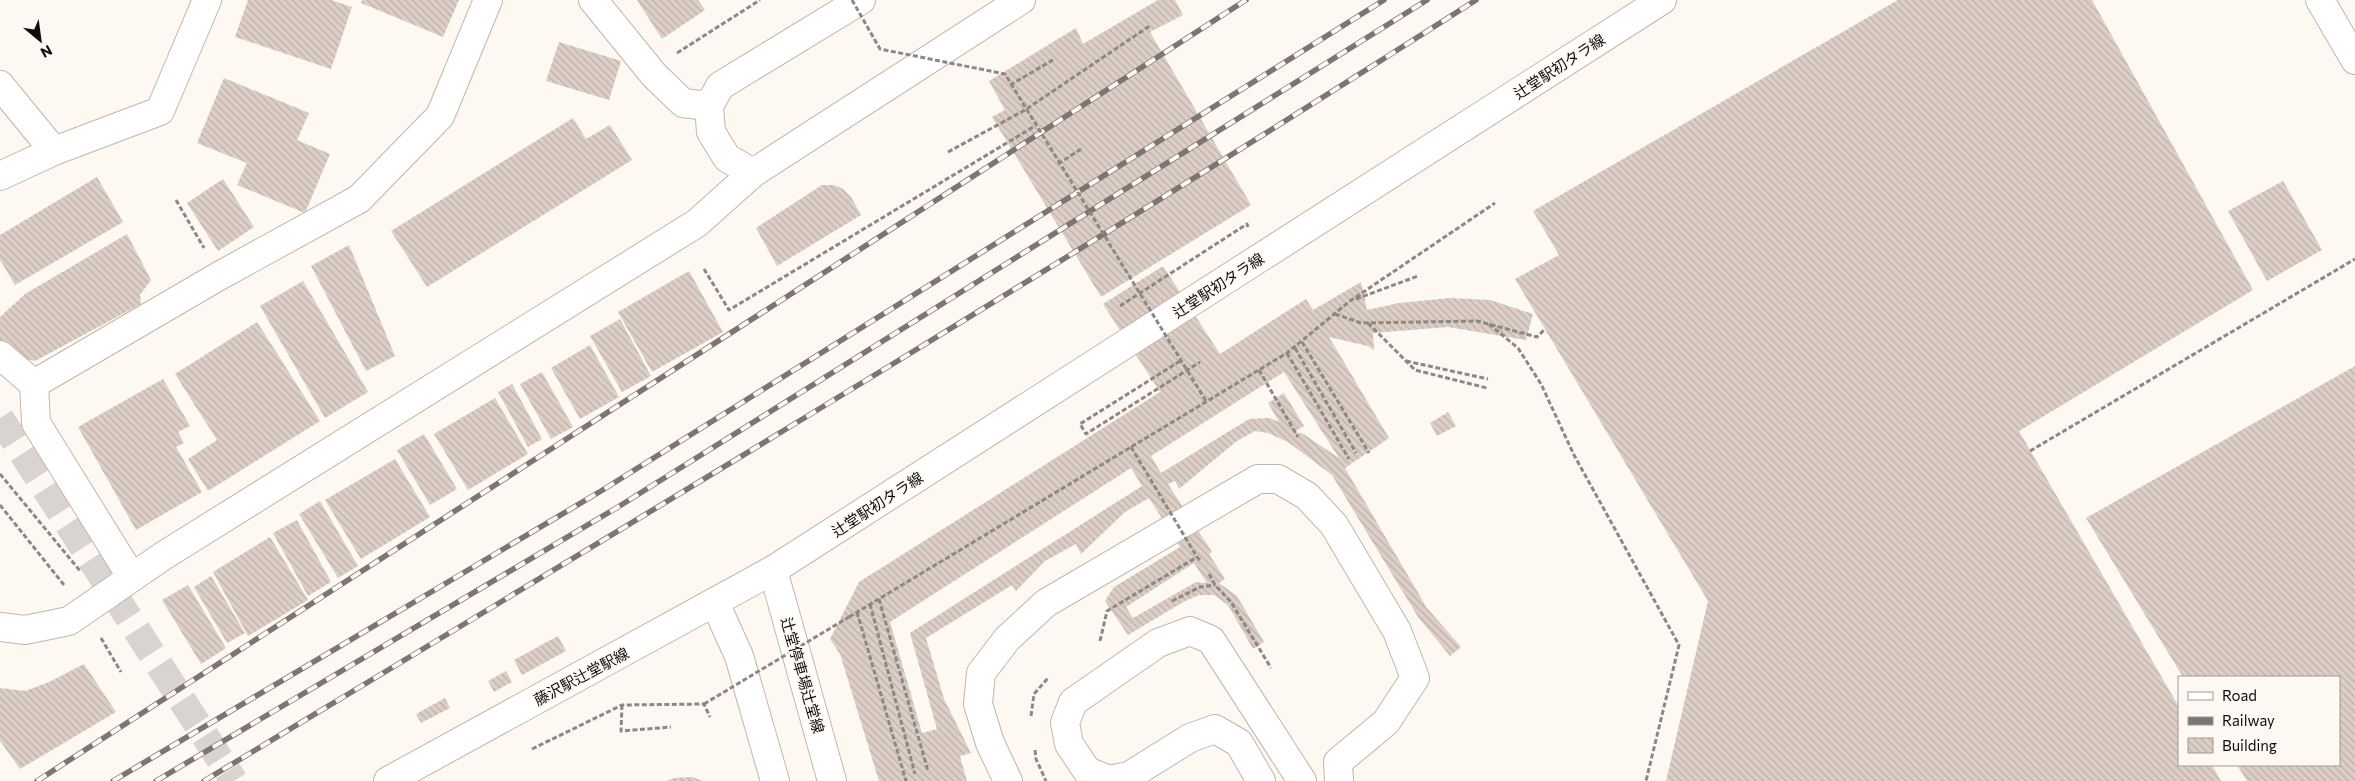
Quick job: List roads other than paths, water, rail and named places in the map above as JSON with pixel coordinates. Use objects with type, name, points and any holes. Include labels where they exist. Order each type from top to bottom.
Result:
[{"type":"street","points":[[0,176],[54,151],[160,111],[207,0]]},
{"type":"street","points":[[34,384],[219,276],[359,199],[440,116],[488,0]]},
{"type":"street","points":[[592,0],[654,74],[683,103],[709,106]]},
{"type":"street","points":[[753,172],[727,158],[711,132],[709,106],[720,86],[861,0]]},
{"type":"street","points":[[0,627],[25,630],[69,620],[130,576],[697,223],[753,172],[1021,0]]},
{"type":"street","name":"辻堂駅初タラ線","points":[[773,570],[1662,0]]},
{"type":"street","points":[[2320,0],[2355,60]]},
{"type":"street","points":[[0,85],[54,151]]},
{"type":"street","points":[[0,355],[34,384],[36,423],[130,576]]},
{"type":"street","points":[[1008,781],[990,743],[978,704],[981,673],[1007,638],[1046,603],[1258,479],[1278,479],[1307,496],[1334,525],[1396,630],[1415,678],[1386,722],[1338,762],[1339,781]]},
{"type":"street","name":"藤沢駅辻堂駅線","points":[[388,781],[716,603],[773,570]]},
{"type":"street","name":"辻堂停車場辻堂線","points":[[773,570],[832,781]]},
{"type":"street","points":[[716,603],[739,656],[775,781]]},
{"type":"street","points":[[1261,781],[1239,743],[1216,729],[1190,738],[1129,776],[1109,780],[1086,771],[1069,744],[1065,723],[1073,702],[1158,643],[1190,631],[1212,640],[1302,781]]},
{"type":"tunnel","points":[[0,418],[234,781]]},
{"type":"railway","points":[[37,781],[1246,0]]},
{"type":"railway","points":[[113,781],[601,491],[1384,0]]},
{"type":"railway","points":[[156,781],[618,507],[1427,0]]},
{"type":"railway","points":[[204,781],[1002,297],[1476,0]]}]
